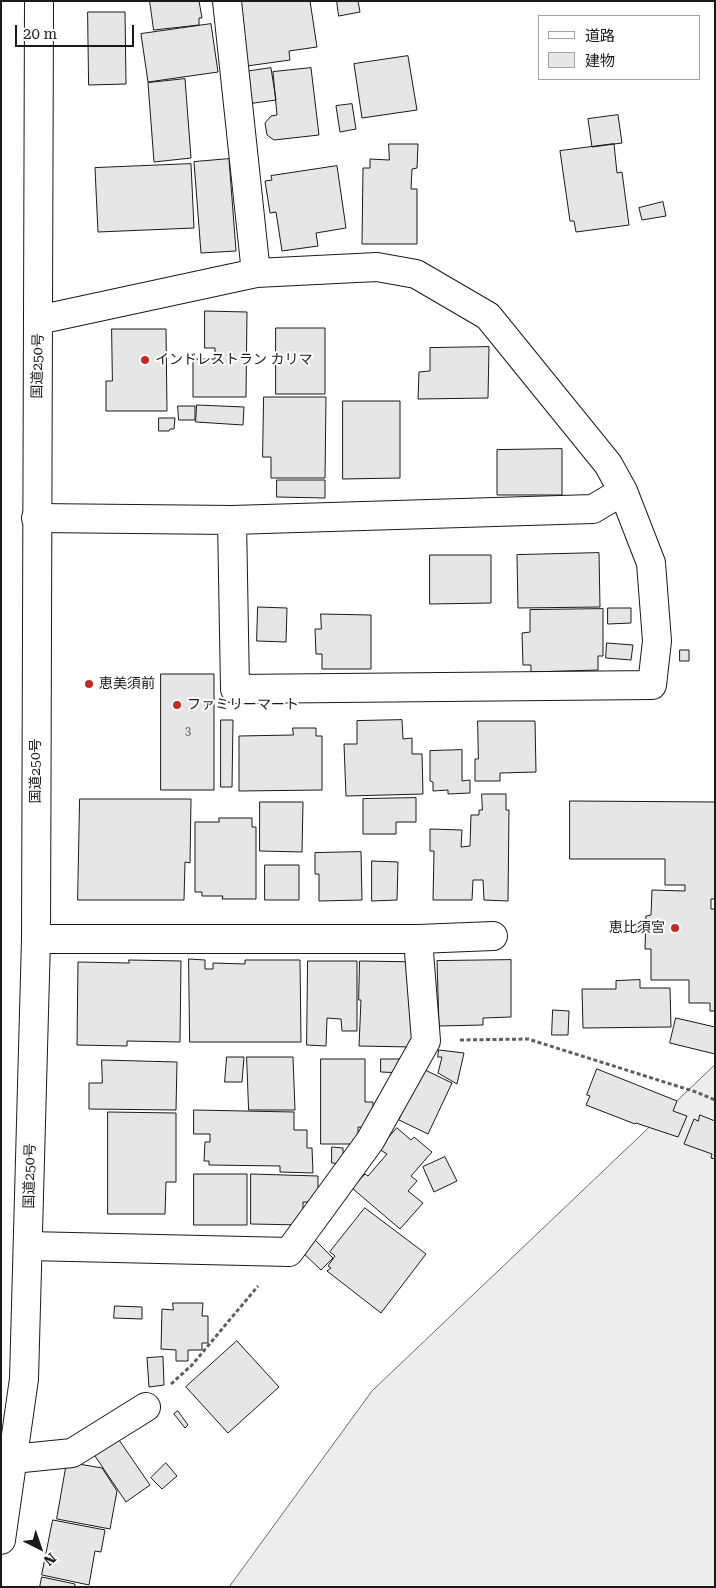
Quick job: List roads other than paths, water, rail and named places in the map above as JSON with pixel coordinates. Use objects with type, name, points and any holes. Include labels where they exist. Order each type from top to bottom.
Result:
[{"type":"main road","name":"国道250号","points":[[1,1540],[24,1379],[36,939],[38,1]]},
{"type":"main road","points":[[227,1],[256,273]]},
{"type":"main road","points":[[38,320],[256,273],[377,267],[416,274],[488,316],[608,464],[623,491],[651,563],[657,641],[652,684],[235,689],[232,520]]},
{"type":"main road","points":[[36,518],[232,520],[593,509],[623,491]]},
{"type":"main road","points":[[36,939],[418,940],[493,936]]},
{"type":"main road","points":[[28,1246],[289,1252],[370,1142],[426,1041],[418,940]]},
{"type":"main road","points":[[13,1459],[72,1453],[146,1407]]},
{"type":"place","name":"インドレストラン カリマ","points":[[145,360]]},
{"type":"place","name":"恵美須前","points":[[89,684]]},
{"type":"place","name":"ファミリーマート","points":[[177,705]]},
{"type":"place","name":"恵比須宮","points":[[675,928]]}]
